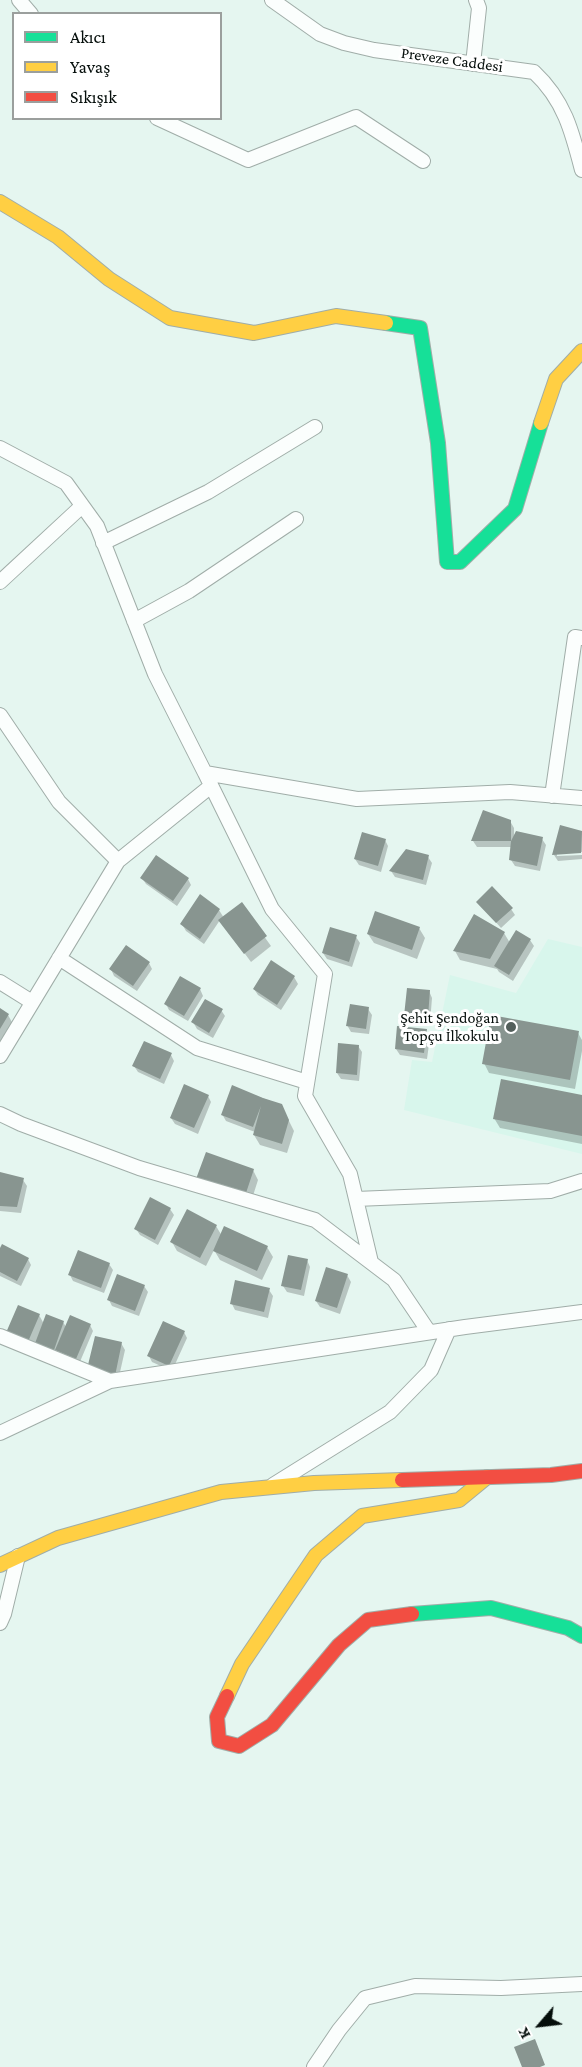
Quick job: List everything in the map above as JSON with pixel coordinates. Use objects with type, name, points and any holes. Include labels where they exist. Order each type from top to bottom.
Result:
[{"type":"street","points":[[19,0],[29,12]]},
{"type":"street","name":"Preveze Caddesi","points":[[272,0],[320,34],[344,43],[374,50],[534,72],[549,86],[563,108],[582,170]]},
{"type":"street","points":[[473,64],[479,8],[476,0]]},
{"type":"street","points":[[162,120],[248,160],[356,117],[423,161]]},
{"type":"street","points":[[0,202],[58,237],[109,279],[170,318],[254,333],[336,316],[420,328],[438,443],[447,562],[459,562],[515,509],[556,379],[582,351]]},
{"type":"street","points":[[103,543],[208,492],[315,427]]},
{"type":"street","points":[[0,448],[66,483],[97,526],[155,674],[272,909],[325,974],[305,1096],[351,1174],[371,1262]]},
{"type":"street","points":[[0,582],[82,506]]},
{"type":"street","points":[[134,621],[189,591],[297,519]]},
{"type":"street","points":[[552,796],[575,637],[582,638]]},
{"type":"street","points":[[0,715],[59,802],[118,861]]},
{"type":"street","points":[[205,773],[357,799],[510,792],[582,798]]},
{"type":"street","points":[[0,1056],[118,861],[211,786]]},
{"type":"street","points":[[59,958],[197,1048],[307,1082]]},
{"type":"street","points":[[0,982],[32,1002]]},
{"type":"street","points":[[0,1114],[139,1168],[315,1220],[394,1280],[429,1332]]},
{"type":"street","points":[[356,1199],[550,1191],[582,1181]]},
{"type":"street","points":[[0,1433],[110,1381],[448,1329],[582,1312]]},
{"type":"street","points":[[269,1487],[390,1412],[431,1370],[448,1329]]},
{"type":"street","points":[[0,1336],[110,1381]]},
{"type":"street","points":[[0,1565],[58,1538],[221,1492],[314,1483],[551,1475],[582,1471]]},
{"type":"street","points":[[487,1477],[459,1500],[362,1516],[316,1555],[242,1664],[217,1718],[219,1741],[239,1746],[272,1725],[339,1645],[368,1620],[426,1612],[491,1608],[568,1628],[582,1635]]},
{"type":"street","points":[[0,1623],[18,1556]]},
{"type":"street","points":[[314,2067],[339,2030],[365,1998],[416,1986],[501,1988],[582,1984]]},
{"type":"shaded area","name":"Şehit Şendoğan Topçu İlkokulu","points":[[548,939],[582,947],[582,1154],[404,1110],[412,1060],[432,1062],[450,975],[516,993]]},
{"type":"building","points":[[483,810],[511,820],[511,841],[471,841]]},
{"type":"building","points":[[560,825],[582,831],[581,853],[552,855]]},
{"type":"building","points":[[516,831],[543,837],[537,866],[509,860],[511,841]]},
{"type":"building","points":[[362,832],[386,839],[378,866],[354,859]]},
{"type":"building","points":[[406,849],[429,855],[423,880],[389,871]]},
{"type":"building","points":[[156,855],[189,878],[173,901],[140,878]]},
{"type":"building","points":[[492,886],[513,908],[496,923],[476,902]]},
{"type":"building","points":[[200,894],[220,909],[200,939],[180,924]]},
{"type":"building","points":[[242,902],[267,936],[244,954],[218,920]]},
{"type":"building","points":[[375,911],[420,927],[412,950],[367,934]]},
{"type":"building","points":[[474,914],[505,932],[490,959],[453,951]]},
{"type":"building","points":[[330,927],[357,935],[349,962],[322,953]]},
{"type":"building","points":[[516,930],[531,939],[509,975],[494,966]]},
{"type":"building","points":[[126,945],[150,962],[133,986],[109,969]]},
{"type":"building","points":[[271,960],[295,976],[277,1005],[253,989]]},
{"type":"building","points":[[180,976],[201,988],[184,1016],[164,1004]]},
{"type":"building","points":[[407,988],[430,990],[428,1017],[404,1016]]},
{"type":"building","points":[[205,999],[223,1009],[209,1033],[191,1022]]},
{"type":"building","points":[[350,1004],[369,1007],[366,1029],[346,1026]]},
{"type":"building","points":[[0,1008],[9,1014],[0,1029]]},
{"type":"building","points":[[491,1015],[579,1031],[570,1080],[482,1064]]},
{"type":"building","points":[[397,1026],[427,1029],[424,1053],[395,1049]]},
{"type":"building","points":[[144,1041],[172,1053],[160,1079],[132,1066]]},
{"type":"building","points":[[338,1043],[359,1045],[357,1075],[336,1073]]},
{"type":"building","points":[[501,1079],[582,1095],[582,1136],[493,1119]]},
{"type":"building","points":[[184,1084],[209,1095],[194,1128],[170,1118]]},
{"type":"building","points":[[232,1085],[282,1104],[289,1120],[282,1144],[253,1135],[261,1106],[253,1127],[221,1115]]},
{"type":"building","points":[[206,1152],[254,1169],[245,1196],[196,1179]]},
{"type":"building","points":[[0,1172],[24,1178],[17,1207],[0,1206]]},
{"type":"building","points":[[150,1197],[171,1208],[155,1240],[134,1229]]},
{"type":"building","points":[[187,1209],[217,1225],[200,1258],[170,1242]]},
{"type":"building","points":[[224,1226],[268,1246],[257,1271],[213,1251]]},
{"type":"building","points":[[2,1244],[29,1258],[17,1281],[0,1272]]},
{"type":"building","points":[[78,1250],[110,1263],[101,1288],[68,1275]]},
{"type":"building","points":[[288,1255],[308,1259],[301,1290],[281,1286]]},
{"type":"building","points":[[326,1267],[348,1274],[337,1308],[315,1301]]},
{"type":"building","points":[[117,1274],[145,1285],[135,1311],[107,1300]]},
{"type":"building","points":[[235,1280],[270,1288],[264,1312],[230,1304]]},
{"type":"building","points":[[18,1305],[40,1314],[27,1344],[5,1335]]},
{"type":"building","points":[[46,1314],[64,1321],[53,1353],[34,1346]]},
{"type":"building","points":[[70,1315],[91,1324],[76,1359],[55,1350]]},
{"type":"building","points":[[163,1321],[185,1331],[169,1366],[147,1356]]},
{"type":"building","points":[[95,1336],[122,1342],[115,1376],[87,1369]]},
{"type":"building","points":[[535,2039],[545,2065],[522,2067],[514,2047]]},
{"type":"traffic: fast","points":[[386,323],[420,328],[438,443],[447,562],[460,562],[515,509],[541,423]]},
{"type":"traffic: fast","points":[[412,1614],[491,1608],[568,1628],[582,1636]]},
{"type":"traffic: slow","points":[[0,202],[58,237],[109,279],[170,318],[254,333],[336,316],[386,323]]},
{"type":"traffic: slow","points":[[541,423],[556,379],[582,351]]},
{"type":"traffic: slow","points":[[227,1696],[242,1664],[316,1555],[362,1516],[459,1500],[487,1477]]},
{"type":"traffic: slow","points":[[0,1565],[58,1538],[221,1492],[314,1483],[402,1480]]},
{"type":"traffic: jam","points":[[402,1480],[551,1475],[582,1471]]},
{"type":"traffic: jam","points":[[227,1696],[217,1717],[219,1741],[239,1746],[272,1725],[339,1645],[368,1620],[412,1614]]},
{"type":"place","name":"Şehit Şendoğan Topçu İlkokulu","points":[[511,1027]]}]
